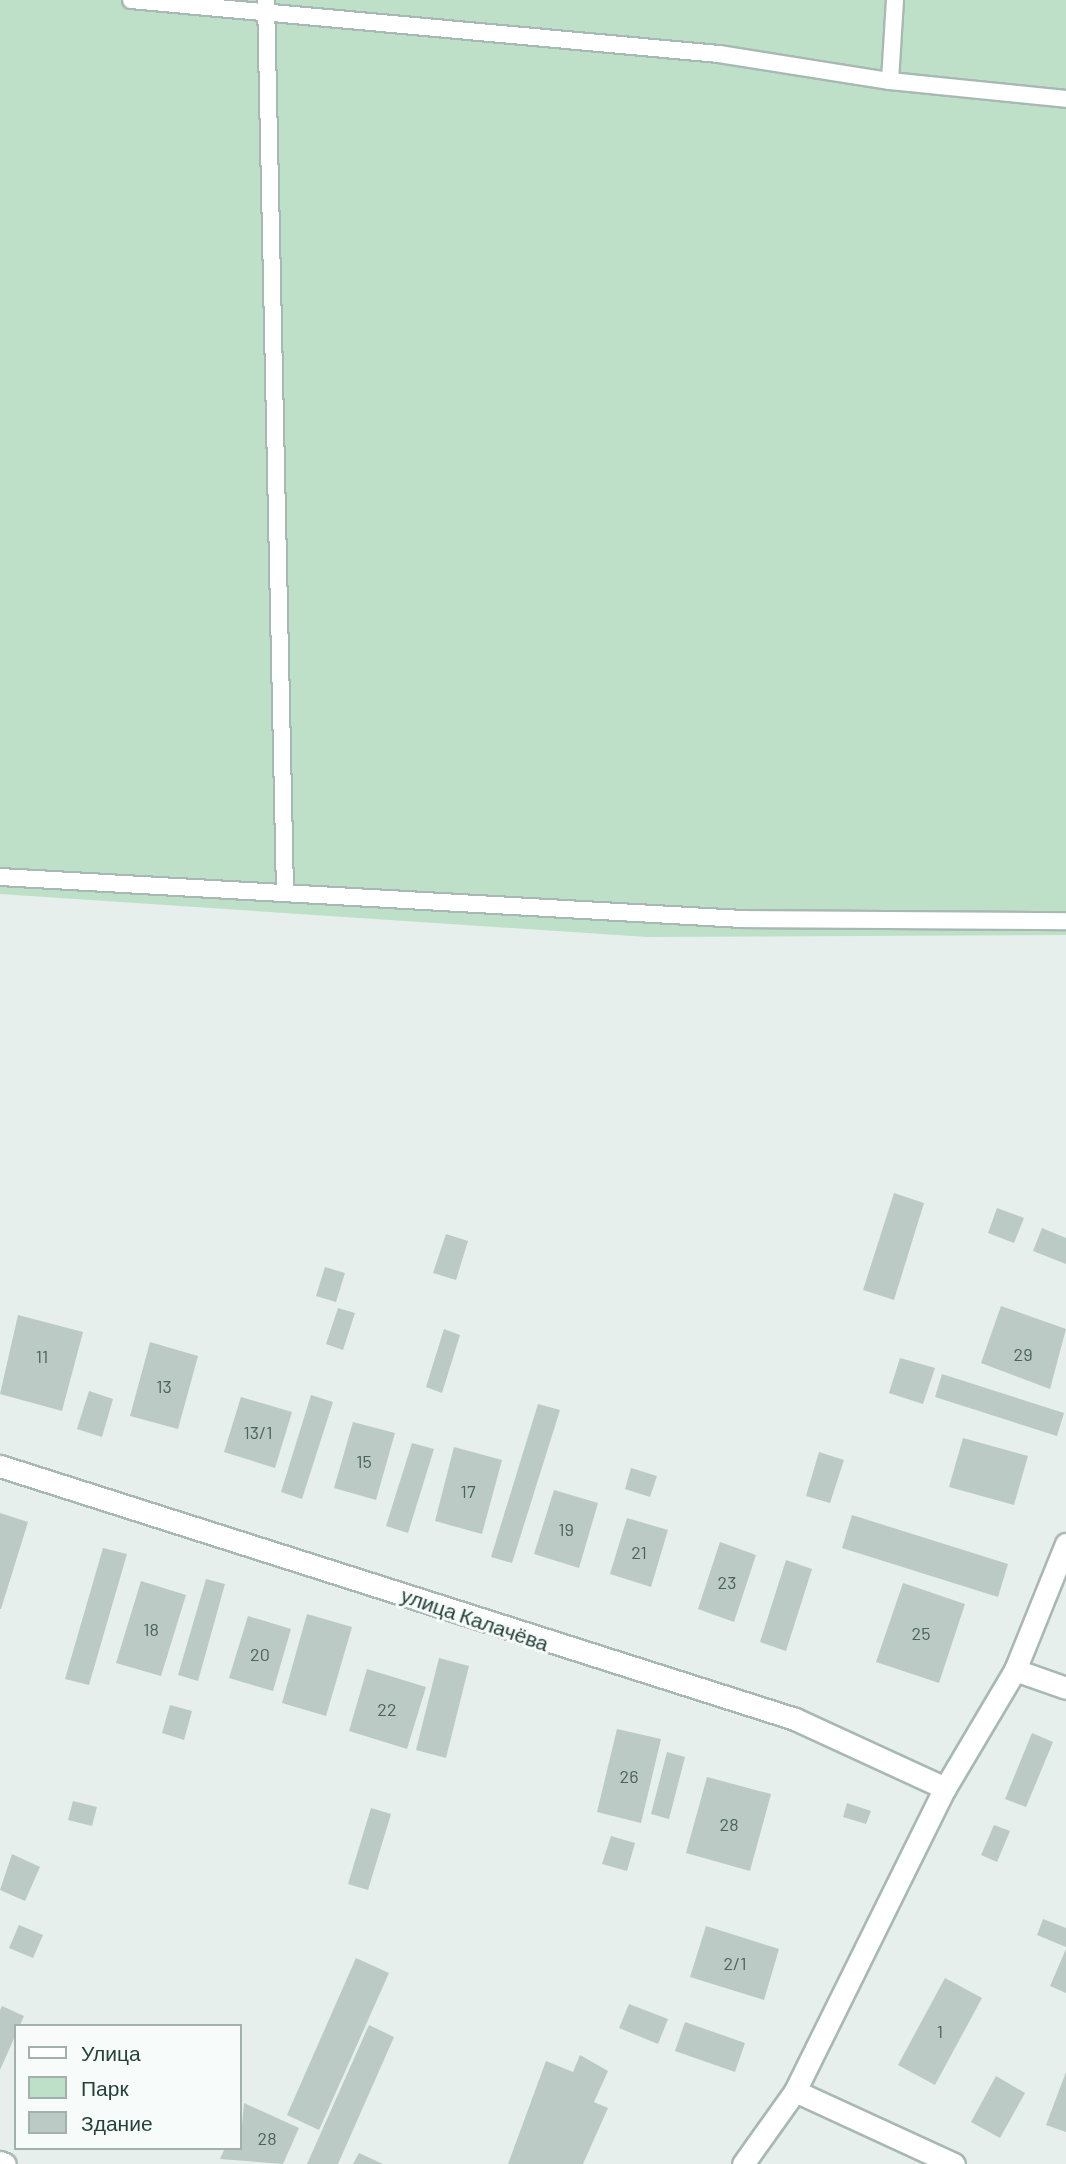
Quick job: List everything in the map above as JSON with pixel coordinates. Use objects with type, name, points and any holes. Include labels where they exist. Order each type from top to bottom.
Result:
[{"type":"street","name":"улица Калачёва","points":[[0,1466],[795,1719],[945,1788]]},
{"type":"street","points":[[743,2164],[795,2091],[945,1788],[1015,1670],[1066,1544]]},
{"type":"street","points":[[1015,1670],[1066,1688]]},
{"type":"street","points":[[795,2091],[954,2164]]},
{"type":"street","points":[[0,2162],[5,2164]]},
{"type":"lane","points":[[131,0],[267,6],[719,54],[890,81],[1066,99]]},
{"type":"lane","points":[[890,81],[895,0]]},
{"type":"lane","points":[[267,6],[285,892]]},
{"type":"lane","points":[[0,877],[743,919],[1066,921]]},
{"type":"green space","points":[[0,0],[1066,0],[1066,935],[647,937],[0,894]]},
{"type":"building","points":[[894,1193],[924,1203],[894,1300],[863,1290]]},
{"type":"building","points":[[997,1208],[1024,1218],[1014,1243],[988,1233]]},
{"type":"building","points":[[1042,1228],[1066,1238],[1066,1264],[1033,1251]]},
{"type":"building","points":[[446,1234],[468,1241],[456,1280],[433,1273]]},
{"type":"building","points":[[325,1267],[345,1273],[336,1302],[316,1296]]},
{"type":"building","points":[[1001,1306],[1066,1329],[1050,1389],[981,1363]]},
{"type":"building","points":[[338,1308],[355,1313],[343,1350],[326,1344]]},
{"type":"building","points":[[18,1315],[83,1332],[62,1411],[0,1394]]},
{"type":"building","points":[[444,1329],[460,1335],[442,1393],[426,1387]]},
{"type":"building","points":[[150,1342],[198,1356],[178,1429],[130,1416]]},
{"type":"building","points":[[900,1358],[935,1368],[923,1404],[889,1393]]},
{"type":"building","points":[[942,1374],[1064,1413],[1057,1436],[935,1397]]},
{"type":"building","points":[[89,1391],[113,1399],[102,1437],[77,1429]]},
{"type":"building","points":[[311,1395],[333,1402],[302,1499],[281,1492]]},
{"type":"building","points":[[241,1397],[292,1412],[275,1468],[224,1452]]},
{"type":"building","points":[[538,1404],[560,1410],[512,1563],[491,1557]]},
{"type":"building","points":[[353,1422],[395,1433],[376,1500],[334,1488]]},
{"type":"building","points":[[963,1438],[1028,1456],[1014,1505],[949,1487]]},
{"type":"building","points":[[412,1443],[434,1449],[408,1533],[386,1526]]},
{"type":"building","points":[[454,1447],[502,1460],[482,1534],[435,1521]]},
{"type":"building","points":[[819,1452],[844,1460],[830,1503],[806,1496]]},
{"type":"building","points":[[631,1468],[657,1476],[650,1497],[625,1489]]},
{"type":"building","points":[[554,1490],[598,1503],[579,1568],[534,1554]]},
{"type":"building","points":[[0,1513],[28,1522],[1,1609],[0,1609]]},
{"type":"building","points":[[852,1515],[1008,1564],[998,1597],[842,1548]]},
{"type":"building","points":[[627,1518],[668,1530],[651,1587],[610,1574]]},
{"type":"building","points":[[720,1542],[756,1555],[734,1622],[698,1609]]},
{"type":"building","points":[[103,1548],[127,1554],[89,1685],[65,1679]]},
{"type":"building","points":[[786,1560],[812,1569],[786,1651],[760,1642]]},
{"type":"building","points":[[206,1579],[225,1584],[198,1681],[178,1675]]},
{"type":"building","points":[[141,1581],[186,1595],[161,1676],[116,1663]]},
{"type":"building","points":[[903,1583],[965,1604],[939,1683],[876,1662]]},
{"type":"building","points":[[307,1614],[352,1627],[326,1716],[282,1703]]},
{"type":"building","points":[[248,1616],[291,1629],[273,1691],[229,1678]]},
{"type":"building","points":[[439,1658],[469,1666],[446,1758],[416,1750]]},
{"type":"building","points":[[367,1669],[426,1687],[407,1749],[349,1731]]},
{"type":"building","points":[[170,1705],[192,1711],[184,1740],[162,1733]]},
{"type":"building","points":[[617,1729],[661,1739],[641,1823],[597,1812]]},
{"type":"building","points":[[1032,1733],[1053,1742],[1026,1807],[1005,1799]]},
{"type":"building","points":[[667,1752],[685,1757],[669,1819],[651,1814]]},
{"type":"building","points":[[707,1777],[771,1794],[750,1871],[686,1853]]},
{"type":"building","points":[[73,1801],[97,1807],[92,1826],[68,1820]]},
{"type":"building","points":[[847,1803],[871,1811],[866,1824],[843,1817]]},
{"type":"building","points":[[371,1808],[391,1814],[368,1890],[348,1884]]},
{"type":"building","points":[[994,1825],[1010,1831],[997,1862],[981,1855]]},
{"type":"building","points":[[611,1836],[635,1843],[627,1871],[602,1864]]},
{"type":"building","points":[[12,1854],[40,1867],[25,1901],[0,1890]]},
{"type":"building","points":[[1043,1919],[1066,1928],[1066,1947],[1037,1935]]},
{"type":"building","points":[[19,1925],[43,1935],[33,1958],[9,1948]]},
{"type":"building","points":[[706,1926],[779,1949],[764,2000],[690,1977]]},
{"type":"building","points":[[1066,1949],[1066,1993],[1050,1986]]},
{"type":"building","points":[[356,1958],[389,1973],[319,2130],[287,2115]]},
{"type":"building","points":[[945,1978],[982,1998],[935,2085],[898,2065]]},
{"type":"building","points":[[629,2004],[668,2019],[658,2044],[619,2028]]},
{"type":"building","points":[[2,2006],[24,2016],[20,2024],[14,2024],[14,2038],[0,2070]]},
{"type":"building","points":[[685,2022],[745,2043],[735,2072],[675,2051]]},
{"type":"building","points":[[369,2025],[394,2037],[338,2164],[307,2164]]},
{"type":"building","points":[[580,2055],[608,2071],[594,2102],[608,2108],[583,2164],[508,2164],[546,2061],[573,2072]]},
{"type":"building","points":[[1066,2072],[1066,2132],[1046,2125]]},
{"type":"building","points":[[996,2076],[1025,2093],[1000,2138],[971,2122]]},
{"type":"building","points":[[244,2103],[299,2128],[283,2164],[220,2159],[224,2150],[242,2150]]},
{"type":"building","points":[[359,2153],[383,2164],[353,2164]]}]
